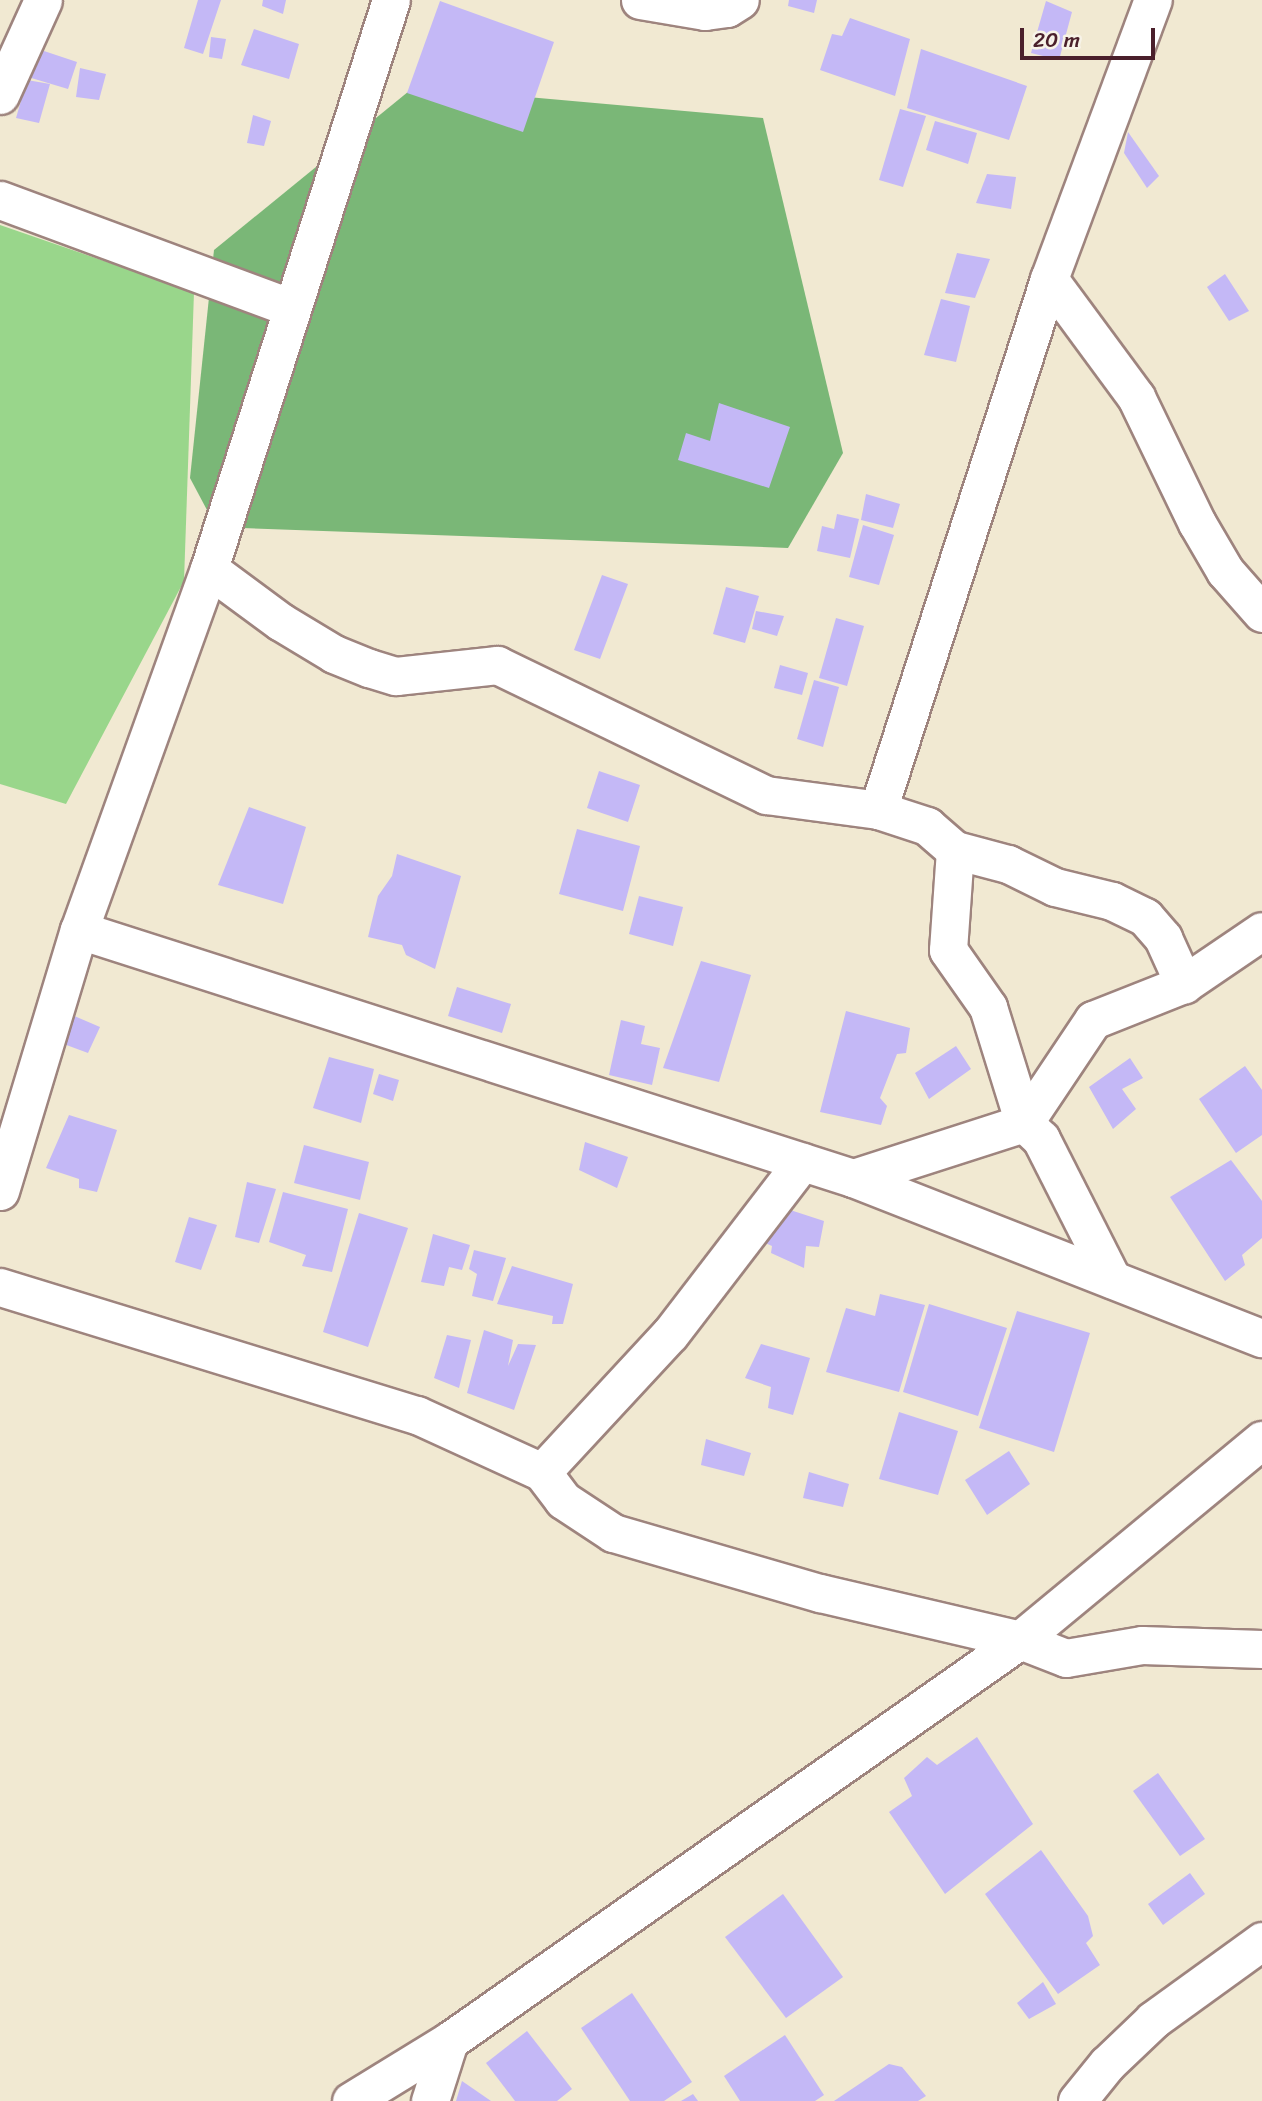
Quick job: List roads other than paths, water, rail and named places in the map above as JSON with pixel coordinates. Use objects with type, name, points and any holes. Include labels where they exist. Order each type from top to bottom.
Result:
[{"type":"street","points":[[0,95],[43,0]]},
{"type":"street","points":[[0,1191],[79,930],[208,569],[289,307],[391,0]]},
{"type":"street","points":[[640,0],[705,11],[727,8],[740,0]]},
{"type":"street","points":[[878,810],[1049,279],[1153,0]]},
{"type":"street","points":[[0,200],[289,307]]},
{"type":"street","points":[[1049,279],[1136,397],[1197,523],[1225,571],[1262,613]]},
{"type":"street","points":[[208,569],[281,622],[334,654],[369,668],[396,676],[497,665],[766,795],[878,810],[927,826],[955,850],[1008,864],[1055,887],[1112,901],[1145,917],[1163,938],[1184,984]]},
{"type":"street","points":[[955,850],[948,950],[988,1007],[1024,1123],[1041,1139],[1112,1279]]},
{"type":"street","points":[[79,930],[853,1178],[1262,1338]]},
{"type":"street","points":[[853,1178],[1024,1123],[1093,1020],[1184,984],[1262,931]]},
{"type":"street","points":[[542,1472],[670,1334],[802,1162]]},
{"type":"street","points":[[0,1287],[417,1415],[542,1472],[563,1500],[613,1533],[820,1593],[1020,1640],[1066,1658],[1142,1645],[1262,1649]]},
{"type":"street","points":[[351,2101],[449,2041],[1020,1640],[1262,1440]]},
{"type":"street","points":[[1086,2099],[1107,2064],[1153,2020],[1262,1941]]},
{"type":"street","points":[[430,2101],[449,2041]]}]
